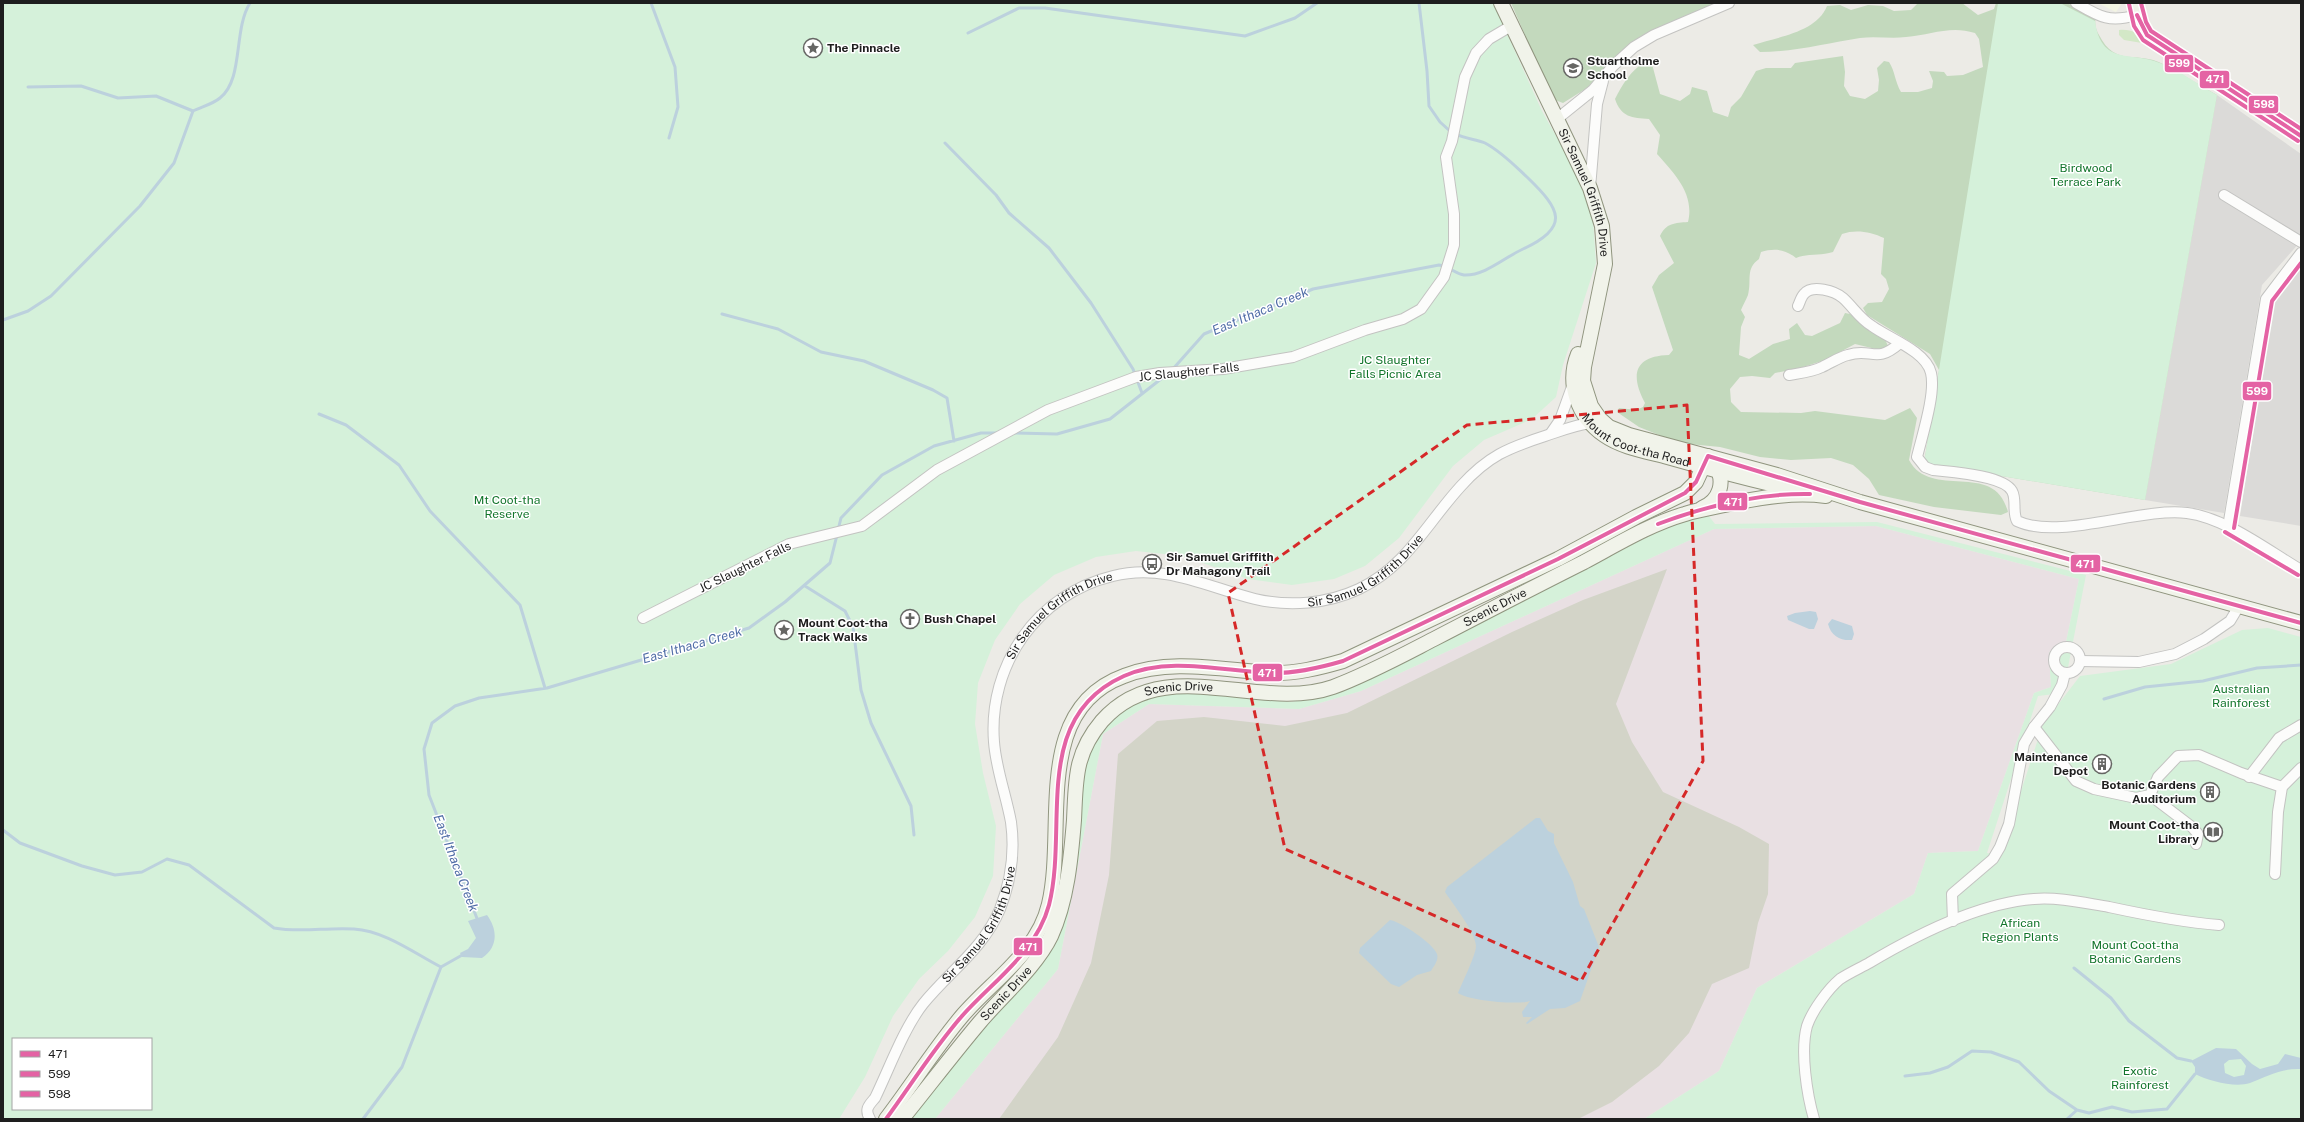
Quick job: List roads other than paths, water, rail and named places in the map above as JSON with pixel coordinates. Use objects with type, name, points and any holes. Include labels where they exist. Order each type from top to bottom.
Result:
[{"type":"main road","name":"Sir Samuel Griffith Drive","points":[[1501,3],[1590,188],[1602,226],[1605,264],[1593,319],[1584,367],[1583,381],[1588,401],[1597,422],[1706,462]]},
{"type":"main road","points":[[2136,9],[2147,35],[2301,136]]},
{"type":"main road","name":"Mount Coot-tha Road","points":[[1593,319],[1577,357],[1573,381],[1578,403],[1597,422]]},
{"type":"main road","points":[[1706,462],[1719,471]]},
{"type":"main road","name":"Mount Coot-tha Road","points":[[1706,462],[1789,479],[1860,502],[2301,623]]},
{"type":"main road","name":"Scenic Drive","points":[[886,1119],[952,1029],[1027,949],[1040,929],[1049,906],[1054,880],[1062,747],[1075,713],[1087,700],[1104,686],[1124,676],[1156,668],[1205,666],[1286,673],[1305,671],[1343,661],[1558,559],[1628,520],[1682,495],[1694,485],[1706,462]]},
{"type":"main road","name":"Mount Coot-tha Road","points":[[1719,471],[1826,496],[1860,502]]},
{"type":"main road","name":"Scenic Drive","points":[[902,1119],[980,1023],[1040,954],[1050,937],[1064,898],[1074,822],[1075,778],[1081,758],[1102,722],[1118,707],[1145,692],[1183,687],[1210,686],[1293,696],[1316,693],[1365,674],[1619,543],[1706,506],[1714,501],[1721,486],[1719,471]]},
{"type":"main road","name":"Scenic Drive","points":[[1685,514],[1786,494],[1826,496]]},
{"type":"street","points":[[1557,119],[1589,94],[1623,56],[1654,35],[1729,3]]},
{"type":"street","points":[[2076,3],[2109,19],[2124,19],[2136,9]]},
{"type":"street","name":"JC Slaughter Falls","points":[[643,618],[789,544],[862,526],[937,470],[1048,410],[1133,378],[1160,373],[1223,369],[1294,357],[1365,330],[1403,319],[1421,308],[1444,277],[1449,264],[1455,234],[1446,158],[1456,124],[1465,77],[1476,53],[1489,39],[1511,26]]},
{"type":"street","points":[[1590,188],[1598,99],[1609,70]]},
{"type":"street","points":[[2224,195],[2301,242]]},
{"type":"street","points":[[2228,527],[2266,299],[2301,253]]},
{"type":"street","points":[[1798,306],[1804,294],[1808,291],[1818,289],[1835,293],[1842,297],[1871,326],[1900,343],[1926,363],[1931,372],[1932,383],[1927,416],[1917,457],[1920,462],[1933,470],[1992,479],[2008,486],[2013,492],[2014,512],[2017,521],[2031,526],[2052,527],[2161,514],[2186,513],[2210,518],[2301,570]]},
{"type":"street","points":[[1789,375],[1813,371],[1847,355],[1858,353],[1882,355],[1889,353],[1900,343]]},
{"type":"street","points":[[1547,435],[1554,430],[1560,420],[1573,381]]},
{"type":"street","name":"Sir Samuel Griffith Drive","points":[[868,1115],[922,1006],[980,944],[999,911],[1005,894],[1011,862],[1011,823],[994,745],[994,712],[997,693],[1009,659],[1020,639],[1034,622],[1053,604],[1076,589],[1097,580],[1137,572],[1169,573],[1272,602],[1312,602],[1346,594],[1359,589],[1390,570],[1417,542],[1461,486],[1489,461],[1509,448],[1547,435],[1597,422]]},
{"type":"street","points":[[2080,661],[2139,662],[2175,654],[2204,639],[2230,622],[2239,606]]},
{"type":"street","points":[[2072,647],[2078,653],[2080,661],[2076,669],[2065,673],[2055,665],[2054,657],[2059,650],[2072,647]]},
{"type":"street","points":[[1953,921],[1952,894],[1993,859],[2000,847],[2009,824],[2024,744],[2034,727],[2050,707],[2062,685],[2065,673]]},
{"type":"street","points":[[2249,776],[2279,738],[2301,725]]},
{"type":"street","points":[[2034,727],[2076,781],[2094,789],[2136,798],[2150,795],[2192,827],[2198,834],[2196,844]]},
{"type":"street","points":[[2150,795],[2158,777],[2178,756],[2199,754],[2249,776],[2282,788]]},
{"type":"street","points":[[2275,874],[2278,812],[2282,788],[2301,768]]},
{"type":"street","points":[[1814,1119],[1810,1104],[1805,1052],[1807,1026],[1826,996],[1840,980],[1886,953],[1953,921],[1993,906],[2034,899],[2068,900],[2166,919],[2219,925]]},
{"type":"water","points":[[1810,611],[1816,612],[1818,619],[1814,629],[1809,629],[1788,620],[1787,616],[1795,613]]},
{"type":"water","points":[[1832,619],[1852,626],[1854,634],[1852,640],[1840,639],[1831,632],[1828,624]]},
{"type":"water","points":[[1536,818],[1540,818],[1548,831],[1554,834],[1554,843],[1573,882],[1580,906],[1584,909],[1599,947],[1580,1001],[1565,1008],[1550,1009],[1527,1024],[1526,1023],[1532,1017],[1523,1017],[1522,1012],[1530,1001],[1515,1003],[1494,1002],[1464,996],[1458,993],[1476,946],[1475,940],[1468,926],[1445,892],[1447,887]]},
{"type":"water","points":[[487,915],[493,926],[495,938],[494,944],[482,958],[462,957],[460,953],[468,949],[476,938],[468,921]]},
{"type":"water","points":[[1390,920],[1416,934],[1430,944],[1437,954],[1436,963],[1431,971],[1417,975],[1399,987],[1391,984],[1359,953],[1360,948]]},
{"type":"water","points":[[2216,1048],[2236,1049],[2252,1064],[2260,1069],[2278,1064],[2285,1054],[2301,1058],[2301,1069],[2281,1071],[2250,1083],[2237,1085],[2207,1079],[2195,1074],[2195,1067],[2191,1061]],"holes":[[[2241,1059],[2246,1066],[2244,1075],[2234,1077],[2225,1073],[2224,1064],[2229,1060]]]},
{"type":"waterway","points":[[3,320],[28,311],[51,296],[140,206],[174,163],[193,111],[217,100],[227,90],[236,67],[242,27],[245,14],[250,3]]},
{"type":"waterway","points":[[651,3],[675,67],[678,107],[669,138]]},
{"type":"waterway","points":[[968,33],[1019,8],[1045,8],[1245,36],[1295,18],[1317,3]]},
{"type":"waterway","name":"East Ithaca Creek","points":[[1419,3],[1427,71],[1429,106],[1440,122],[1451,132]]},
{"type":"waterway","points":[[28,87],[81,86],[118,98],[156,96],[193,111]]},
{"type":"waterway","name":"East Ithaca Creek","points":[[1172,370],[1204,334],[1313,289],[1439,265],[1464,275],[1472,274],[1495,265],[1538,241],[1549,233],[1554,225],[1556,217],[1553,208],[1539,189],[1508,159],[1485,143],[1456,134]]},
{"type":"waterway","points":[[945,143],[996,195],[1009,213],[1049,248],[1091,303],[1133,369],[1142,393]]},
{"type":"waterway","points":[[722,314],[778,329],[821,352],[864,361],[933,390],[947,398],[954,441]]},
{"type":"waterway","name":"East Ithaca Creek","points":[[1013,433],[1057,434],[1110,419],[1166,375]]},
{"type":"waterway","points":[[319,414],[346,425],[399,465],[430,511],[520,605],[545,688]]},
{"type":"waterway","name":"East Ithaca Creek","points":[[838,530],[841,518],[882,475],[934,446],[981,433],[998,433]]},
{"type":"waterway","name":"East Ithaca Creek","points":[[478,921],[429,795],[424,749],[432,723],[455,706],[479,698],[547,688],[749,628],[785,602],[830,563],[837,535]]},
{"type":"waterway","points":[[805,586],[845,611],[853,627],[861,690],[871,723],[911,806],[914,835]]},
{"type":"waterway","points":[[2104,699],[2145,687],[2203,681],[2257,668],[2301,665]]},
{"type":"waterway","name":"East Ithaca Creek","points":[[3,830],[20,843],[82,866],[115,875],[142,872],[167,859],[189,865],[274,928],[294,930],[354,929],[366,931],[388,938],[441,967],[464,954]]},
{"type":"waterway","points":[[363,1119],[402,1067],[441,967]]},
{"type":"waterway","points":[[2074,968],[2111,998],[2129,1021],[2177,1058],[2191,1061]]},
{"type":"waterway","points":[[1905,1076],[1930,1073],[1948,1067],[1972,1051],[1991,1052],[2019,1062],[2049,1091],[2077,1110],[2089,1113],[2112,1107],[2132,1112],[2167,1109],[2195,1074]]},
{"type":"waterway","points":[[2067,1119],[2077,1110]]},
{"type":"place","name":"The Pinnacle","points":[[813,48]]},
{"type":"place","name":"Stuartholme School","points":[[1573,68]]},
{"type":"place","name":"Sir Samuel Griffith Dr Mahagony Trail","points":[[1152,564]]},
{"type":"place","name":"Bush Chapel","points":[[910,619]]},
{"type":"place","name":"Mount Coot-tha Track Walks","points":[[784,630]]},
{"type":"place","name":"Maintenance Depot","points":[[2102,764]]},
{"type":"place","name":"Botanic Gardens Auditorium","points":[[2210,792]]},
{"type":"place","name":"Mount Coot-tha Library","points":[[2213,832]]},
{"type":"park label","name":"Birdwood Terrace Park","points":[[2086,175]]},
{"type":"park label","name":"JC Slaughter Falls Picnic Area","points":[[1395,367]]},
{"type":"park label","name":"Mt Coot-tha Reserve","points":[[507,507]]},
{"type":"park label","name":"Australian Rainforest","points":[[2241,696]]},
{"type":"park label","name":"African Region Plants","points":[[2020,930]]},
{"type":"park label","name":"Mount Coot-tha Botanic Gardens","points":[[2135,952]]},
{"type":"park label","name":"Exotic Rainforest","points":[[2140,1078]]}]
